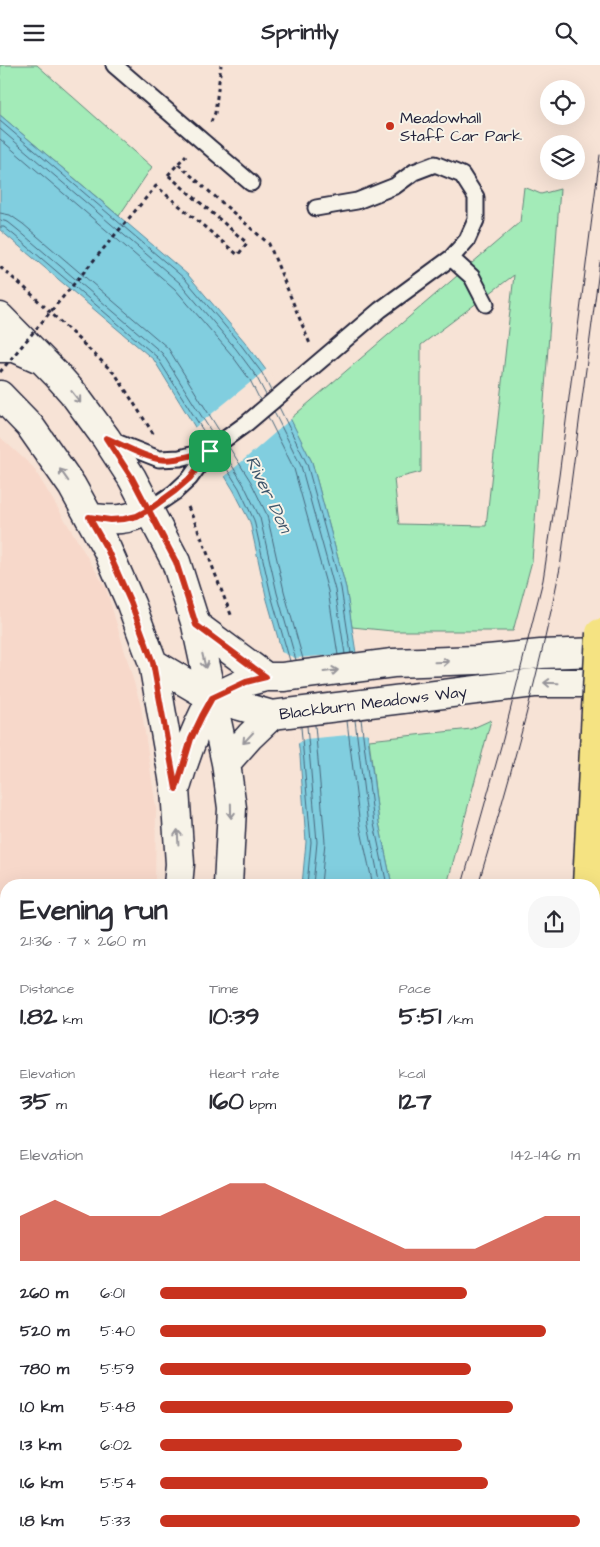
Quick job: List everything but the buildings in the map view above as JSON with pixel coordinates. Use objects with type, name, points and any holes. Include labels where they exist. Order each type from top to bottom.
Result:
[{"type":"highway","points":[[587,879],[600,633]]},
{"type":"street","points":[[0,317],[73,393],[106,438],[150,509],[176,562],[196,625],[226,763],[232,808],[228,879]]},
{"type":"street","points":[[0,348],[15,348],[44,361]]},
{"type":"street","points":[[0,395],[10,412],[30,426],[72,486],[107,549],[131,603],[153,663],[176,789],[180,864],[179,879]]},
{"type":"street","points":[[89,517],[110,520],[124,519],[137,516],[150,509]]},
{"type":"street","points":[[196,625],[274,677]]},
{"type":"street","name":"Blackburn Meadows Way","points":[[212,698],[246,682],[274,677],[393,663],[600,652]]},
{"type":"street","points":[[153,663],[212,698]]},
{"type":"street","name":"Blackburn Meadows Way","points":[[212,698],[282,714],[534,683],[600,683]]},
{"type":"street","points":[[176,789],[191,739],[212,698]]},
{"type":"street","points":[[226,763],[250,736],[282,714]]},
{"type":"lane","points":[[114,65],[251,183]]},
{"type":"lane","points":[[150,509],[190,478],[210,451],[247,423],[380,310],[451,257],[467,240],[476,220],[476,197],[462,175],[436,164],[414,172],[395,186],[357,201],[316,208]]},
{"type":"lane","points":[[451,257],[472,277],[486,304]]},
{"type":"lane","points":[[106,438],[159,459],[180,458],[210,451]]},
{"type":"path","points":[[178,164],[269,244],[312,368]]},
{"type":"path","points":[[0,372],[156,185],[238,255],[247,243],[168,175]]},
{"type":"path","points":[[0,267],[26,289],[116,375],[158,441]]},
{"type":"path","points":[[187,504],[200,532],[235,625]]},
{"type":"shaded area","points":[[0,437],[33,467],[106,588],[141,706],[156,808],[155,879],[0,879]]},
{"type":"green space","points":[[0,65],[37,65],[152,167],[119,216],[0,115]]},
{"type":"green space","points":[[524,187],[541,194],[560,189],[532,561],[513,631],[392,631],[352,627],[346,588],[312,462],[290,419],[520,222]],"holes":[[[514,275],[486,526],[399,524],[394,479],[421,472],[421,345]]]},
{"type":"green space","points":[[491,720],[449,879],[391,879],[379,823],[369,740],[471,729]]},
{"type":"water","name":"River Don","points":[[0,115],[188,275],[245,342],[266,370],[312,462],[346,588],[364,705],[379,823],[391,879],[303,879],[306,842],[300,756],[291,684],[266,596],[250,522],[234,491],[154,360],[0,230]]},
{"type":"pier","points":[[268,368],[292,418],[224,477],[193,429]]},
{"type":"pier","points":[[279,651],[295,658],[359,653],[370,733],[305,739],[296,745],[288,684]]},
{"type":"tram line","points":[[464,879],[503,739],[543,580],[559,476],[600,155]]},
{"type":"tram line","points":[[480,879],[523,728],[560,568],[600,262]]},
{"type":"place","name":"Meadowhall Staff Car Park","points":[[390,126]]},
{"type":"route","points":[[210,451],[180,458],[159,459],[106,438],[150,509],[176,562],[196,625],[266,677],[246,682],[212,698],[191,739],[176,789],[153,663],[131,603],[107,549],[89,517],[110,520],[124,519],[137,516],[150,509],[190,478],[210,451]]}]
